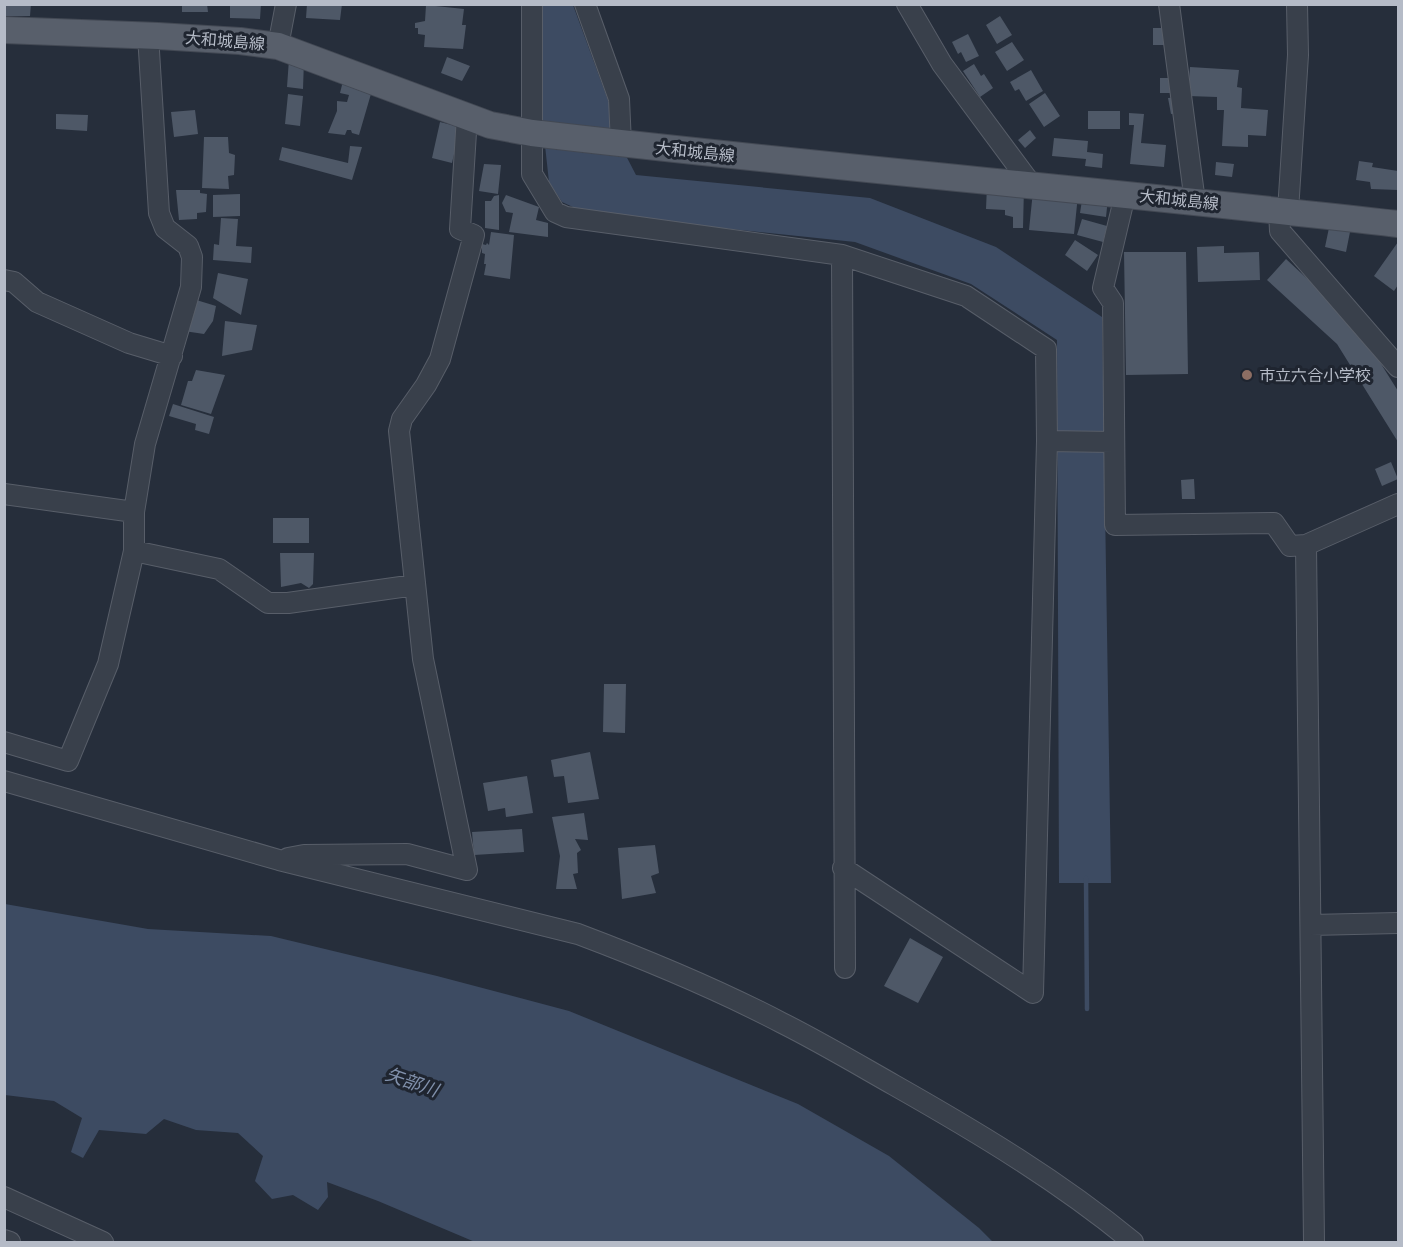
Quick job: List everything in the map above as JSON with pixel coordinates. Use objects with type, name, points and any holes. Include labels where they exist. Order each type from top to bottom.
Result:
[{"type":"main road","name":"大和城島線","points":[[4,30],[148,35],[278,46],[490,125],[532,133],[1398,224]]},
{"type":"street","points":[[278,46],[286,4]]},
{"type":"street","points":[[532,4],[532,174],[555,212],[566,217],[842,255],[966,296],[1046,349],[1055,441],[1033,993],[843,868]]},
{"type":"street","points":[[585,4],[619,99],[621,144]]},
{"type":"street","points":[[907,4],[942,64],[1031,184]]},
{"type":"street","points":[[1169,4],[1195,202]]},
{"type":"street","points":[[1297,4],[1298,55],[1280,231],[1398,367]]},
{"type":"street","points":[[4,742],[69,761],[108,664],[134,550],[134,512],[146,444],[191,287],[192,257],[188,246],[165,228],[159,213],[148,35]]},
{"type":"street","points":[[279,860],[304,855],[407,854],[467,870],[423,659],[399,431],[402,419],[426,386],[440,359],[474,235],[460,229],[467,116]]},
{"type":"street","points":[[1125,195],[1103,288],[1113,303],[1115,525],[1274,523],[1290,546],[1306,545],[1398,504]]},
{"type":"street","points":[[842,255],[845,968]]},
{"type":"street","points":[[4,280],[14,282],[38,302],[129,343],[172,356]]},
{"type":"street","points":[[1055,441],[1113,442]]},
{"type":"street","points":[[4,494],[134,512]]},
{"type":"street","points":[[1306,545],[1314,1242]]},
{"type":"street","points":[[134,550],[219,569],[268,603],[288,603],[415,585]]},
{"type":"street","points":[[4,781],[279,860],[578,934],[698,983],[782,1023],[943,1113],[1004,1150],[1063,1189],[1133,1242]]},
{"type":"street","points":[[1311,925],[1398,923]]},
{"type":"street","points":[[4,1197],[103,1242]]},
{"type":"street","points":[[4,1240],[10,1242]]},
{"type":"water","points":[[540,5],[573,5],[609,103],[610,125],[636,175],[870,198],[996,247],[1102,317],[1111,883],[1059,883],[1057,340],[971,284],[855,242],[588,214],[562,202],[549,182],[541,109]]},
{"type":"water","name":"矢部川","points":[[5,904],[148,929],[271,936],[569,1011],[798,1104],[889,1156],[979,1228],[993,1242],[475,1242],[327,1182],[328,1197],[318,1210],[293,1195],[272,1199],[255,1181],[263,1156],[238,1133],[196,1130],[164,1119],[146,1134],[99,1130],[83,1158],[71,1152],[82,1118],[54,1101],[5,1095]]},
{"type":"building","points":[[5,4],[31,4],[30,16],[5,16]]},
{"type":"building","points":[[182,4],[207,4],[208,12],[182,12]]},
{"type":"building","points":[[230,4],[261,4],[260,19],[230,18]]},
{"type":"building","points":[[307,4],[342,4],[340,20],[306,18]]},
{"type":"building","points":[[426,5],[464,9],[462,25],[466,25],[463,49],[424,47],[425,35],[418,34],[415,23],[425,21]]},
{"type":"building","points":[[1000,16],[1012,35],[997,44],[986,25]]},
{"type":"building","points":[[1153,28],[1165,28],[1165,45],[1153,45]]},
{"type":"building","points":[[968,34],[979,56],[966,62],[961,52],[958,54],[952,42]]},
{"type":"building","points":[[1012,42],[1024,60],[1007,71],[995,52]]},
{"type":"building","points":[[447,57],[470,66],[462,81],[441,73]]},
{"type":"building","points":[[289,59],[304,60],[303,89],[287,87]]},
{"type":"building","points":[[974,64],[981,76],[984,74],[993,88],[980,97],[963,71]]},
{"type":"building","points":[[1190,67],[1239,70],[1237,87],[1242,88],[1241,108],[1268,110],[1266,136],[1248,135],[1248,147],[1222,146],[1224,110],[1217,110],[1217,97],[1188,96]]},
{"type":"building","points":[[1031,70],[1043,91],[1026,101],[1019,89],[1015,91],[1010,82]]},
{"type":"building","points":[[344,77],[373,87],[359,135],[352,133],[351,130],[347,130],[345,135],[328,133],[337,111],[337,101],[347,102],[349,95],[340,93]]},
{"type":"building","points":[[1160,78],[1173,78],[1173,93],[1160,93]]},
{"type":"building","points":[[1045,93],[1060,116],[1044,127],[1029,104]]},
{"type":"building","points":[[288,94],[303,96],[300,126],[285,124]]},
{"type":"building","points":[[1179,97],[1182,113],[1171,114],[1168,98]]},
{"type":"building","points":[[195,110],[198,134],[174,137],[171,112]]},
{"type":"building","points":[[1088,111],[1120,111],[1120,129],[1088,129]]},
{"type":"building","points":[[1129,113],[1144,114],[1141,143],[1166,145],[1164,167],[1130,164],[1134,125],[1129,125]]},
{"type":"building","points":[[56,114],[88,115],[87,131],[56,129]]},
{"type":"building","points":[[440,122],[460,127],[452,163],[432,158]]},
{"type":"building","points":[[1030,130],[1036,138],[1025,148],[1018,140]]},
{"type":"building","points":[[204,137],[228,137],[229,153],[235,155],[234,175],[228,176],[229,189],[202,188]]},
{"type":"building","points":[[1054,138],[1088,141],[1087,152],[1103,154],[1102,168],[1085,166],[1086,159],[1052,156]]},
{"type":"building","points":[[350,146],[362,147],[352,180],[279,160],[282,147],[348,163]]},
{"type":"building","points":[[1359,161],[1373,163],[1372,167],[1398,171],[1398,190],[1371,189],[1370,182],[1356,180]]},
{"type":"building","points":[[1216,162],[1234,164],[1232,177],[1215,175]]},
{"type":"building","points":[[484,164],[501,165],[498,194],[479,191]]},
{"type":"building","points":[[987,186],[1024,187],[1023,228],[1013,228],[1013,217],[1005,215],[1005,210],[986,209]]},
{"type":"building","points":[[176,190],[200,190],[200,193],[207,194],[206,212],[197,213],[197,219],[179,220]]},
{"type":"building","points":[[1033,191],[1078,195],[1074,234],[1029,230]]},
{"type":"building","points":[[240,194],[240,216],[213,217],[213,195]]},
{"type":"building","points":[[1083,194],[1108,198],[1106,217],[1080,213]]},
{"type":"building","points":[[499,195],[499,230],[485,228],[485,201],[491,201],[494,196]]},
{"type":"building","points":[[506,195],[539,207],[536,220],[548,223],[548,237],[509,232],[513,213],[506,212],[502,203]]},
{"type":"building","points":[[221,218],[238,219],[236,246],[252,247],[251,263],[213,260],[214,244],[219,245]]},
{"type":"building","points":[[1082,219],[1107,226],[1103,242],[1077,235]]},
{"type":"building","points":[[1330,223],[1351,227],[1346,252],[1325,247]]},
{"type":"building","points":[[491,232],[514,235],[510,279],[484,275],[486,264],[484,264],[485,254],[482,253],[482,244],[489,245]]},
{"type":"building","points":[[1075,240],[1098,255],[1087,271],[1065,255]]},
{"type":"building","points":[[1398,242],[1398,285],[1394,291],[1374,276]]},
{"type":"building","points":[[1224,246],[1224,253],[1259,252],[1260,280],[1198,282],[1197,247]]},
{"type":"building","points":[[1124,252],[1186,252],[1188,374],[1126,375]]},
{"type":"building","points":[[1286,259],[1356,324],[1398,391],[1398,442],[1337,344],[1267,280]]},
{"type":"building","points":[[218,273],[248,279],[241,315],[213,298]]},
{"type":"building","points":[[193,299],[216,306],[213,321],[204,334],[184,331]]},
{"type":"building","points":[[225,321],[257,325],[252,350],[222,356]]},
{"type":"building","points":[[196,370],[225,375],[211,414],[181,405],[188,381],[192,381]]},
{"type":"building","points":[[173,404],[214,417],[209,434],[195,430],[196,424],[169,416]]},
{"type":"building","points":[[1391,462],[1398,479],[1382,486],[1375,469]]},
{"type":"building","points":[[1194,479],[1195,499],[1182,499],[1181,480]]},
{"type":"building","points":[[273,518],[309,518],[309,543],[273,543]]},
{"type":"building","points":[[280,553],[314,553],[313,584],[309,588],[301,583],[281,587]]},
{"type":"building","points":[[604,684],[626,684],[625,733],[603,732]]},
{"type":"building","points":[[590,752],[599,799],[568,803],[564,776],[554,777],[551,760]]},
{"type":"building","points":[[527,776],[533,813],[506,817],[505,808],[488,811],[483,783]]},
{"type":"building","points":[[584,813],[588,840],[575,839],[581,850],[577,853],[578,873],[573,874],[577,889],[556,889],[560,856],[552,817]]},
{"type":"building","points":[[522,829],[524,852],[474,855],[472,832]]},
{"type":"building","points":[[655,845],[659,873],[651,876],[656,893],[622,899],[618,848]]},
{"type":"building","points":[[910,938],[943,957],[918,1003],[884,986]]},
{"type":"waterway","points":[[1086,878],[1087,1009]]},
{"type":"place","name":"市立六合小学校","points":[[1247,375]]}]
